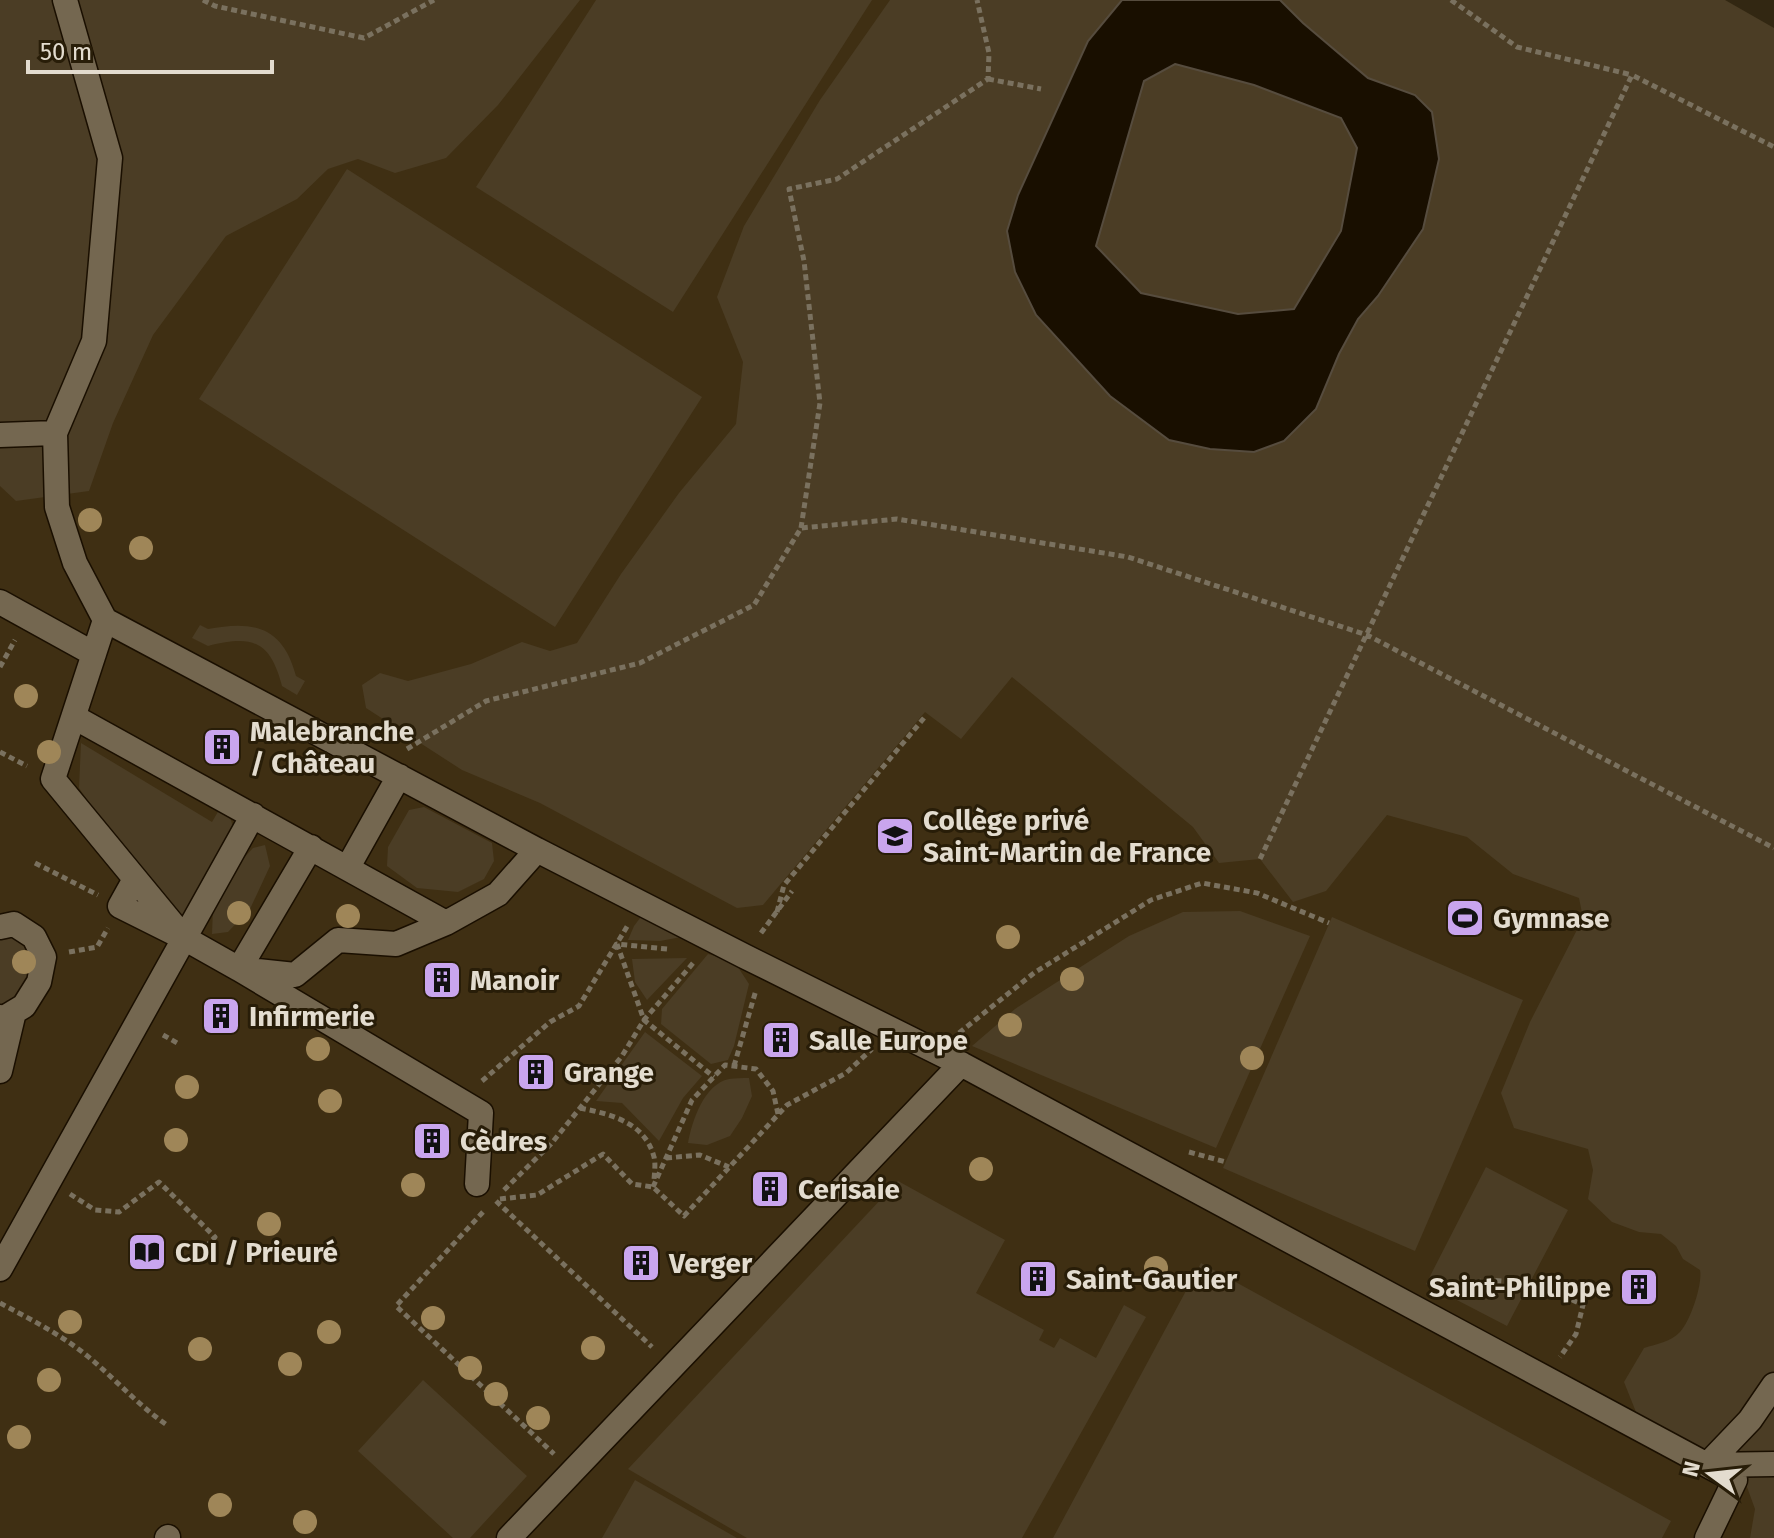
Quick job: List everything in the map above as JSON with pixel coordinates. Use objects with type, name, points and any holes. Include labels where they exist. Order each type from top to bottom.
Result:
[{"type":"lane","points":[[65,0],[110,158],[94,341],[55,433],[57,507],[75,563],[105,620],[641,904],[961,1064],[1735,1480],[1707,1538]]},
{"type":"lane","points":[[0,435],[55,433]]},
{"type":"lane","points":[[0,602],[94,654]]},
{"type":"lane","points":[[105,620],[53,779],[184,938]]},
{"type":"lane","points":[[74,717],[446,923]]},
{"type":"lane","points":[[348,867],[388,771]]},
{"type":"lane","points":[[0,1269],[253,815]]},
{"type":"lane","points":[[239,969],[311,847]]},
{"type":"lane","points":[[239,969],[295,975],[338,940],[396,944],[446,923],[498,894],[537,850]]},
{"type":"lane","points":[[135,879],[120,906],[239,969],[481,1113],[486,1192]]},
{"type":"lane","points":[[0,927],[14,924],[34,937],[44,957],[39,982],[24,1006],[7,1014],[0,1071]]},
{"type":"lane","points":[[509,1538],[961,1064]]},
{"type":"lane","points":[[1707,1465],[1750,1420],[1774,1385]]},
{"type":"lane","points":[[1707,1465],[1774,1464]]},
{"type":"path","points":[[203,0],[215,6],[364,38],[434,0]]},
{"type":"path","points":[[977,0],[989,53],[988,79]]},
{"type":"path","points":[[1451,0],[1517,47],[1632,75],[1774,147]]},
{"type":"path","points":[[1260,859],[1632,75]]},
{"type":"path","points":[[388,771],[486,701],[640,663],[754,605],[801,528],[820,403],[804,261],[789,189],[837,179],[988,79],[1041,89]]},
{"type":"path","points":[[801,528],[897,519],[1128,557],[1367,635],[1774,848]]},
{"type":"path","points":[[777,912],[784,885],[924,718]]},
{"type":"path","points":[[35,863],[120,906],[97,947],[44,957]]},
{"type":"path","points":[[937,1052],[979,1014],[1034,973],[1151,900],[1164,895],[1202,883],[1257,893],[1329,923]]},
{"type":"path","points":[[734,1066],[753,961],[777,912],[792,891]]},
{"type":"path","points":[[460,1100],[550,1022],[579,1006],[641,904]]},
{"type":"path","points":[[617,944],[662,950],[712,940]]},
{"type":"path","points":[[573,1471],[396,1306],[486,1192],[551,1144],[622,1056],[644,1020],[712,940]]},
{"type":"path","points":[[617,944],[644,1020],[714,1077]]},
{"type":"path","points":[[486,1192],[537,1195],[603,1154],[632,1184],[653,1187],[684,1216],[787,1105],[846,1073],[893,1030]]},
{"type":"path","points":[[653,1187],[692,1100],[725,1065],[756,1069],[773,1091],[778,1114]]},
{"type":"path","points":[[580,1108],[616,1116],[640,1131],[655,1157],[653,1187]]},
{"type":"path","points":[[666,1158],[700,1155],[729,1167]]},
{"type":"path","points":[[49,1180],[95,1210],[119,1212],[159,1182],[215,1237],[202,1251],[196,1244]]},
{"type":"path","points":[[486,1192],[673,1366]]},
{"type":"path","points":[[1403,1303],[1443,1285],[1489,1280],[1538,1284],[1583,1305],[1576,1334],[1555,1365],[1536,1374]]},
{"type":"path","points":[[0,1303],[81,1352],[167,1425]]},
{"type":"shaded area","points":[[0,0],[1654,0],[1774,1538],[0,1538]]},
{"type":"shaded area","points":[[0,0],[580,0],[498,105],[446,158],[395,173],[358,159],[328,169],[297,199],[226,236],[153,335],[113,423],[89,491],[16,501],[0,486]]},
{"type":"shaded area","points":[[596,0],[872,0],[673,312],[476,187]]},
{"type":"shaded area","points":[[890,0],[1725,0],[1774,28],[1774,1538],[1750,1538],[1755,1509],[1739,1465],[1695,1448],[1636,1412],[1624,1382],[1644,1348],[1672,1338],[1684,1327],[1698,1293],[1700,1270],[1683,1259],[1676,1246],[1661,1234],[1639,1232],[1612,1222],[1588,1199],[1593,1170],[1588,1149],[1514,1128],[1501,1093],[1530,1022],[1583,918],[1579,898],[1513,874],[1467,837],[1387,815],[1326,891],[1293,902],[1260,859],[1219,863],[1193,827],[1012,677],[961,739],[925,712],[763,905],[737,908],[540,803],[462,770],[366,708],[362,685],[380,673],[408,681],[471,664],[522,642],[550,651],[577,643],[621,574],[679,493],[736,424],[743,362],[717,297],[744,226],[820,100]]},
{"type":"shaded area","points":[[1122,0],[1280,0],[1368,78],[1415,95],[1432,112],[1439,159],[1423,229],[1378,296],[1358,319],[1339,354],[1316,409],[1284,441],[1254,452],[1210,449],[1169,440],[1110,396],[1036,315],[1015,272],[1007,231],[1018,195],[1088,41]],"holes":[[[1175,64],[1254,85],[1341,118],[1357,148],[1341,231],[1294,309],[1238,314],[1141,293],[1096,246],[1144,81]]]},
{"type":"shaded area","points":[[347,169],[702,397],[555,627],[199,399]]},
{"type":"shaded area","points":[[200,625],[208,629],[253,627],[275,637],[296,676],[305,681],[297,695],[282,686],[272,659],[265,650],[248,642],[236,641],[208,646],[192,638]]},
{"type":"shaded area","points":[[81,743],[212,822],[219,810],[231,819],[231,834],[180,924],[136,871],[79,788]]},
{"type":"shaded area","points":[[424,807],[492,843],[494,861],[484,879],[458,892],[417,888],[387,866],[388,847],[409,810]]},
{"type":"shaded area","points":[[265,845],[270,866],[250,909],[228,932],[212,934],[213,908],[230,873],[253,848]]},
{"type":"shaded area","points":[[1240,911],[1310,936],[1216,1148],[972,1046],[1015,1009],[1129,936],[1183,912]]},
{"type":"shaded area","points":[[643,914],[692,935],[660,941],[628,940]]},
{"type":"shaded area","points":[[1332,917],[1523,1000],[1415,1251],[1223,1168]]},
{"type":"shaded area","points":[[0,930],[32,940],[35,981],[0,1013]]},
{"type":"shaded area","points":[[708,954],[734,961],[749,984],[728,1060],[711,1064],[661,1024],[662,1009]]},
{"type":"shaded area","points":[[687,958],[647,1000],[635,982],[632,959]]},
{"type":"shaded area","points":[[645,1032],[702,1076],[683,1098],[659,1141],[622,1103],[596,1101]]},
{"type":"shaded area","points":[[749,1078],[752,1096],[730,1136],[707,1145],[688,1143],[696,1114],[713,1088],[729,1079]]},
{"type":"shaded area","points":[[1486,1167],[1568,1210],[1507,1326],[1426,1284]]},
{"type":"shaded area","points":[[898,1181],[1005,1240],[976,1293],[1044,1330],[1039,1340],[1054,1348],[1060,1338],[1096,1358],[1124,1305],[1146,1317],[1022,1538],[747,1538],[628,1469]]},
{"type":"shaded area","points":[[1201,1263],[1671,1521],[1662,1538],[1053,1538]]},
{"type":"shaded area","points":[[423,1380],[527,1476],[470,1538],[453,1538],[358,1451]]},
{"type":"shaded area","points":[[635,1480],[737,1538],[602,1538]]},
{"type":"place","name":"Malebranche / Château","points":[[222,747]]},
{"type":"place","name":"Collège privé Saint-Martin de France","points":[[895,836]]},
{"type":"place","name":"Gymnase","points":[[1465,918]]},
{"type":"place","name":"Manoir","points":[[442,980]]},
{"type":"place","name":"Infirmerie","points":[[221,1016]]},
{"type":"place","name":"Salle Europe","points":[[781,1040]]},
{"type":"place","name":"Grange","points":[[536,1072]]},
{"type":"place","name":"Cèdres","points":[[432,1141]]},
{"type":"place","name":"Cerisaie","points":[[770,1189]]},
{"type":"place","name":"CDI / Prieuré","points":[[147,1252]]},
{"type":"place","name":"Verger","points":[[641,1263]]},
{"type":"place","name":"Saint-Gautier","points":[[1038,1279]]},
{"type":"place","name":"Saint-Philippe","points":[[1639,1287]]}]
